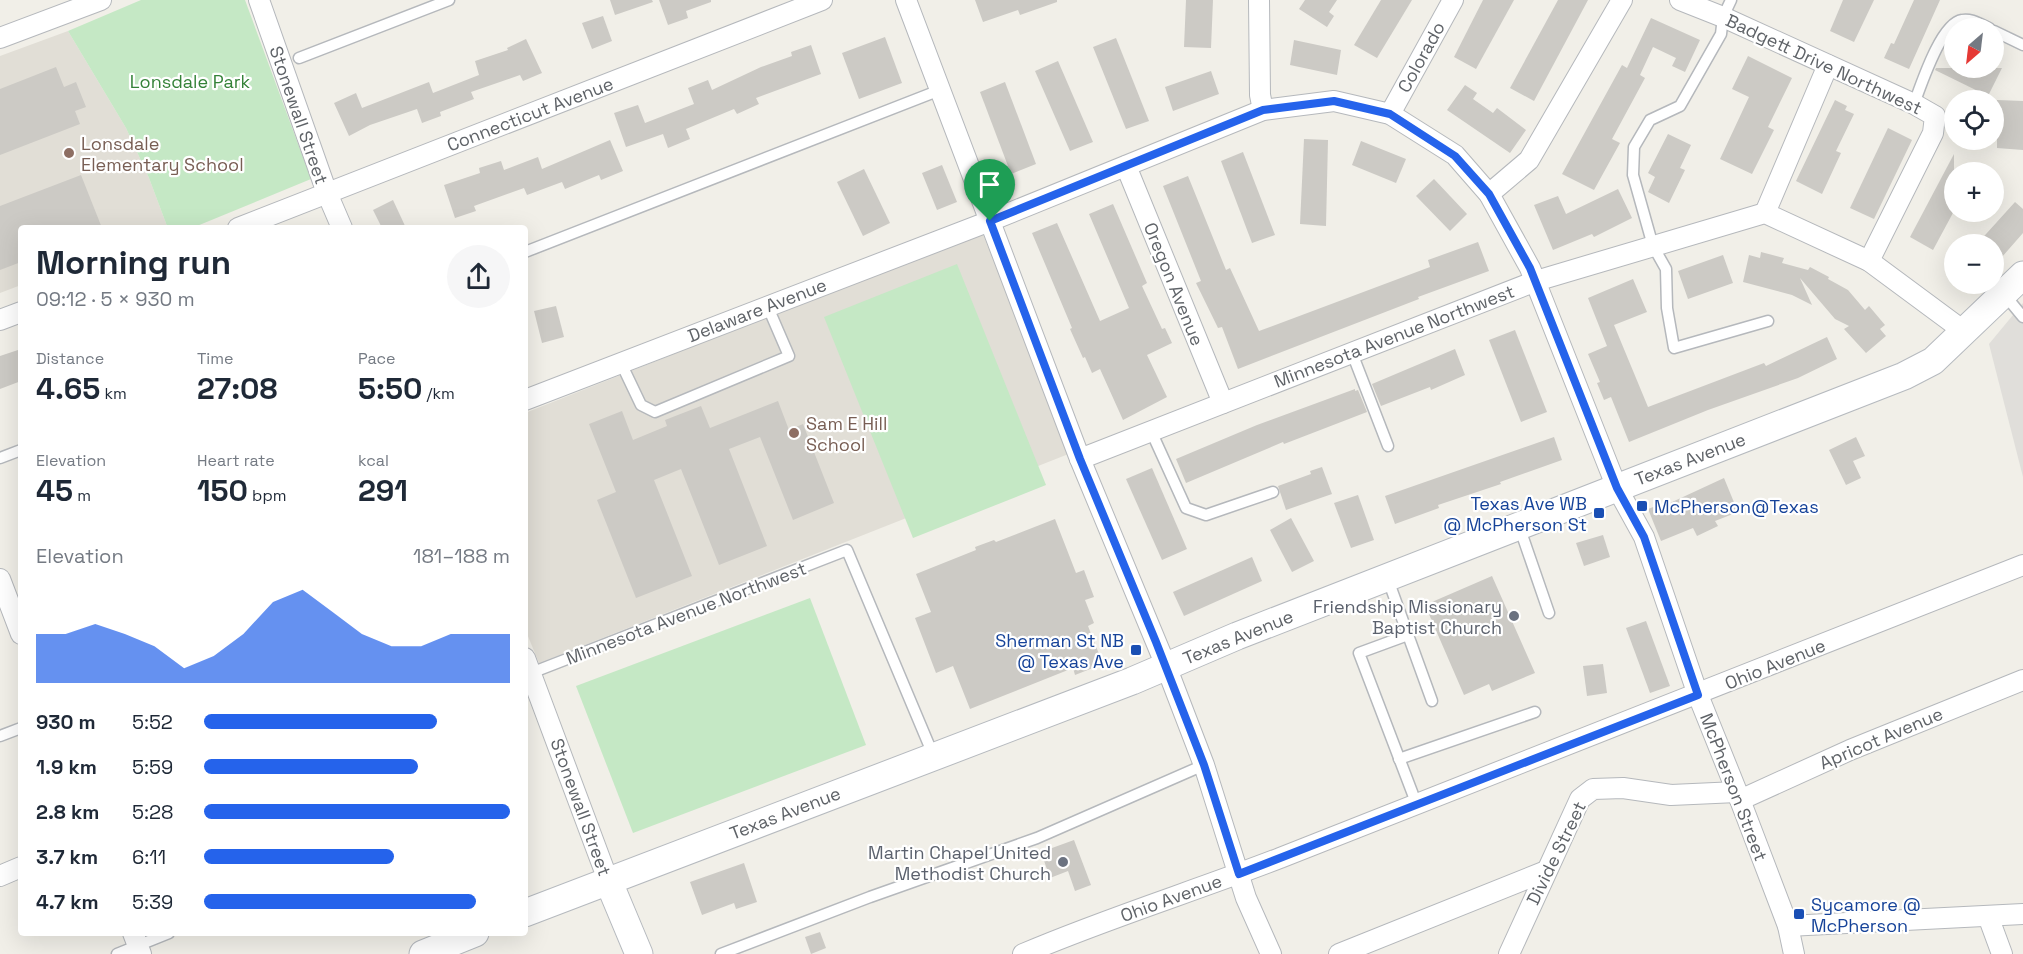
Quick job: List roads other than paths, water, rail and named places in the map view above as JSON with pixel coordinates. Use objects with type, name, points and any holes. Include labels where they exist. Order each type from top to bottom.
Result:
[{"type":"street","points":[[0,38],[101,0]]},
{"type":"street","name":"Stonewall Street","points":[[259,0],[327,193],[341,225]]},
{"type":"street","name":"Connecticut Avenue","points":[[246,225],[822,0]]},
{"type":"street","points":[[906,0],[1080,459],[1166,666],[1204,765],[1246,898],[1271,954]]},
{"type":"street","points":[[1259,0],[1260,95],[1263,110]]},
{"type":"street","name":"Colorado","points":[[1390,114],[1453,0]]},
{"type":"street","points":[[1489,194],[1529,160],[1622,0]]},
{"type":"street","name":"Badgett Drive Northwest","points":[[1680,0],[1727,8],[1828,65],[1935,116],[1933,133],[1869,261]]},
{"type":"street","points":[[1828,65],[1765,213],[1869,261],[1965,333]]},
{"type":"street","name":"Delaware Avenue","points":[[528,399],[990,221],[1263,110],[1334,101],[1390,114]]},
{"type":"street","name":"McPherson Street","points":[[1390,114],[1455,156],[1489,194],[1536,281],[1617,488],[1644,537],[1698,695],[1788,926],[1794,954]]},
{"type":"street","name":"Oregon Avenue","points":[[1126,166],[1223,403]]},
{"type":"street","name":"Minnesota Avenue Northwest","points":[[1080,459],[1536,281],[1765,213]]},
{"type":"street","name":"Texas Avenue","points":[[528,912],[1166,666],[1904,376],[1933,361],[1965,333],[2023,275]]},
{"type":"street","points":[[0,320],[18,313]]},
{"type":"street","name":"Ohio Avenue","points":[[1023,954],[1065,936],[1239,874],[2023,565]]},
{"type":"street","points":[[0,579],[18,625]]},
{"type":"street","name":"Stonewall Street","points":[[528,672],[639,954]]},
{"type":"street","name":"Apricot Avenue","points":[[1739,796],[2023,680]]},
{"type":"street","name":"Divide Street","points":[[1509,954],[1580,799],[1593,789],[1623,788],[1671,795],[1739,796]]},
{"type":"street","points":[[0,876],[18,868]]},
{"type":"street","points":[[1339,954],[1546,871]]},
{"type":"street","points":[[1788,926],[2023,914]]},
{"type":"street","points":[[1988,916],[2002,954]]},
{"type":"street","points":[[1518,932],[1524,954]]},
{"type":"street","points":[[423,954],[468,936]]},
{"type":"lane","points":[[299,58],[448,0]]},
{"type":"lane","points":[[1727,8],[1721,34],[1680,106],[1650,120],[1634,147],[1633,175],[1653,246],[1666,269],[1667,308],[1674,348],[1768,321]]},
{"type":"lane","points":[[2004,36],[2023,45]]},
{"type":"lane","points":[[1914,104],[1944,37]]},
{"type":"lane","points":[[528,251],[940,90]]},
{"type":"lane","points":[[2004,294],[2023,317]]},
{"type":"lane","points":[[621,363],[641,405],[655,412],[789,356],[767,305]]},
{"type":"lane","points":[[1352,353],[1388,446]]},
{"type":"lane","points":[[1151,431],[1186,508],[1206,515],[1273,492]]},
{"type":"lane","points":[[0,458],[18,451]]},
{"type":"lane","points":[[1519,526],[1549,613]]},
{"type":"lane","name":"Minnesota Avenue Northwest","points":[[528,669],[847,550],[932,757]]},
{"type":"lane","points":[[1387,578],[1432,700]]},
{"type":"lane","points":[[1408,635],[1359,653],[1416,805]]},
{"type":"lane","points":[[1399,759],[1534,712]]},
{"type":"lane","points":[[0,736],[18,729]]},
{"type":"lane","points":[[721,954],[870,897],[1037,838],[1204,765]]},
{"type":"lane","points":[[117,954],[161,936]]},
{"type":"place","name":"Lonsdale Elementary School","points":[[69,153]]},
{"type":"place","name":"Sam E Hill School","points":[[794,433]]},
{"type":"place","name":"McPherson@Texas","points":[[1642,506]]},
{"type":"place","name":"Texas Ave WB @ McPherson St","points":[[1599,513]]},
{"type":"place","name":"Friendship Missionary Baptist Church","points":[[1514,616]]},
{"type":"place","name":"Sherman St NB @ Texas Ave","points":[[1136,650]]},
{"type":"place","name":"Martin Chapel United Methodist Church","points":[[1063,862]]},
{"type":"place","name":"Sycamore @ McPherson","points":[[1799,914]]},
{"type":"park label","name":"Lonsdale Park","points":[[190,81]]}]
